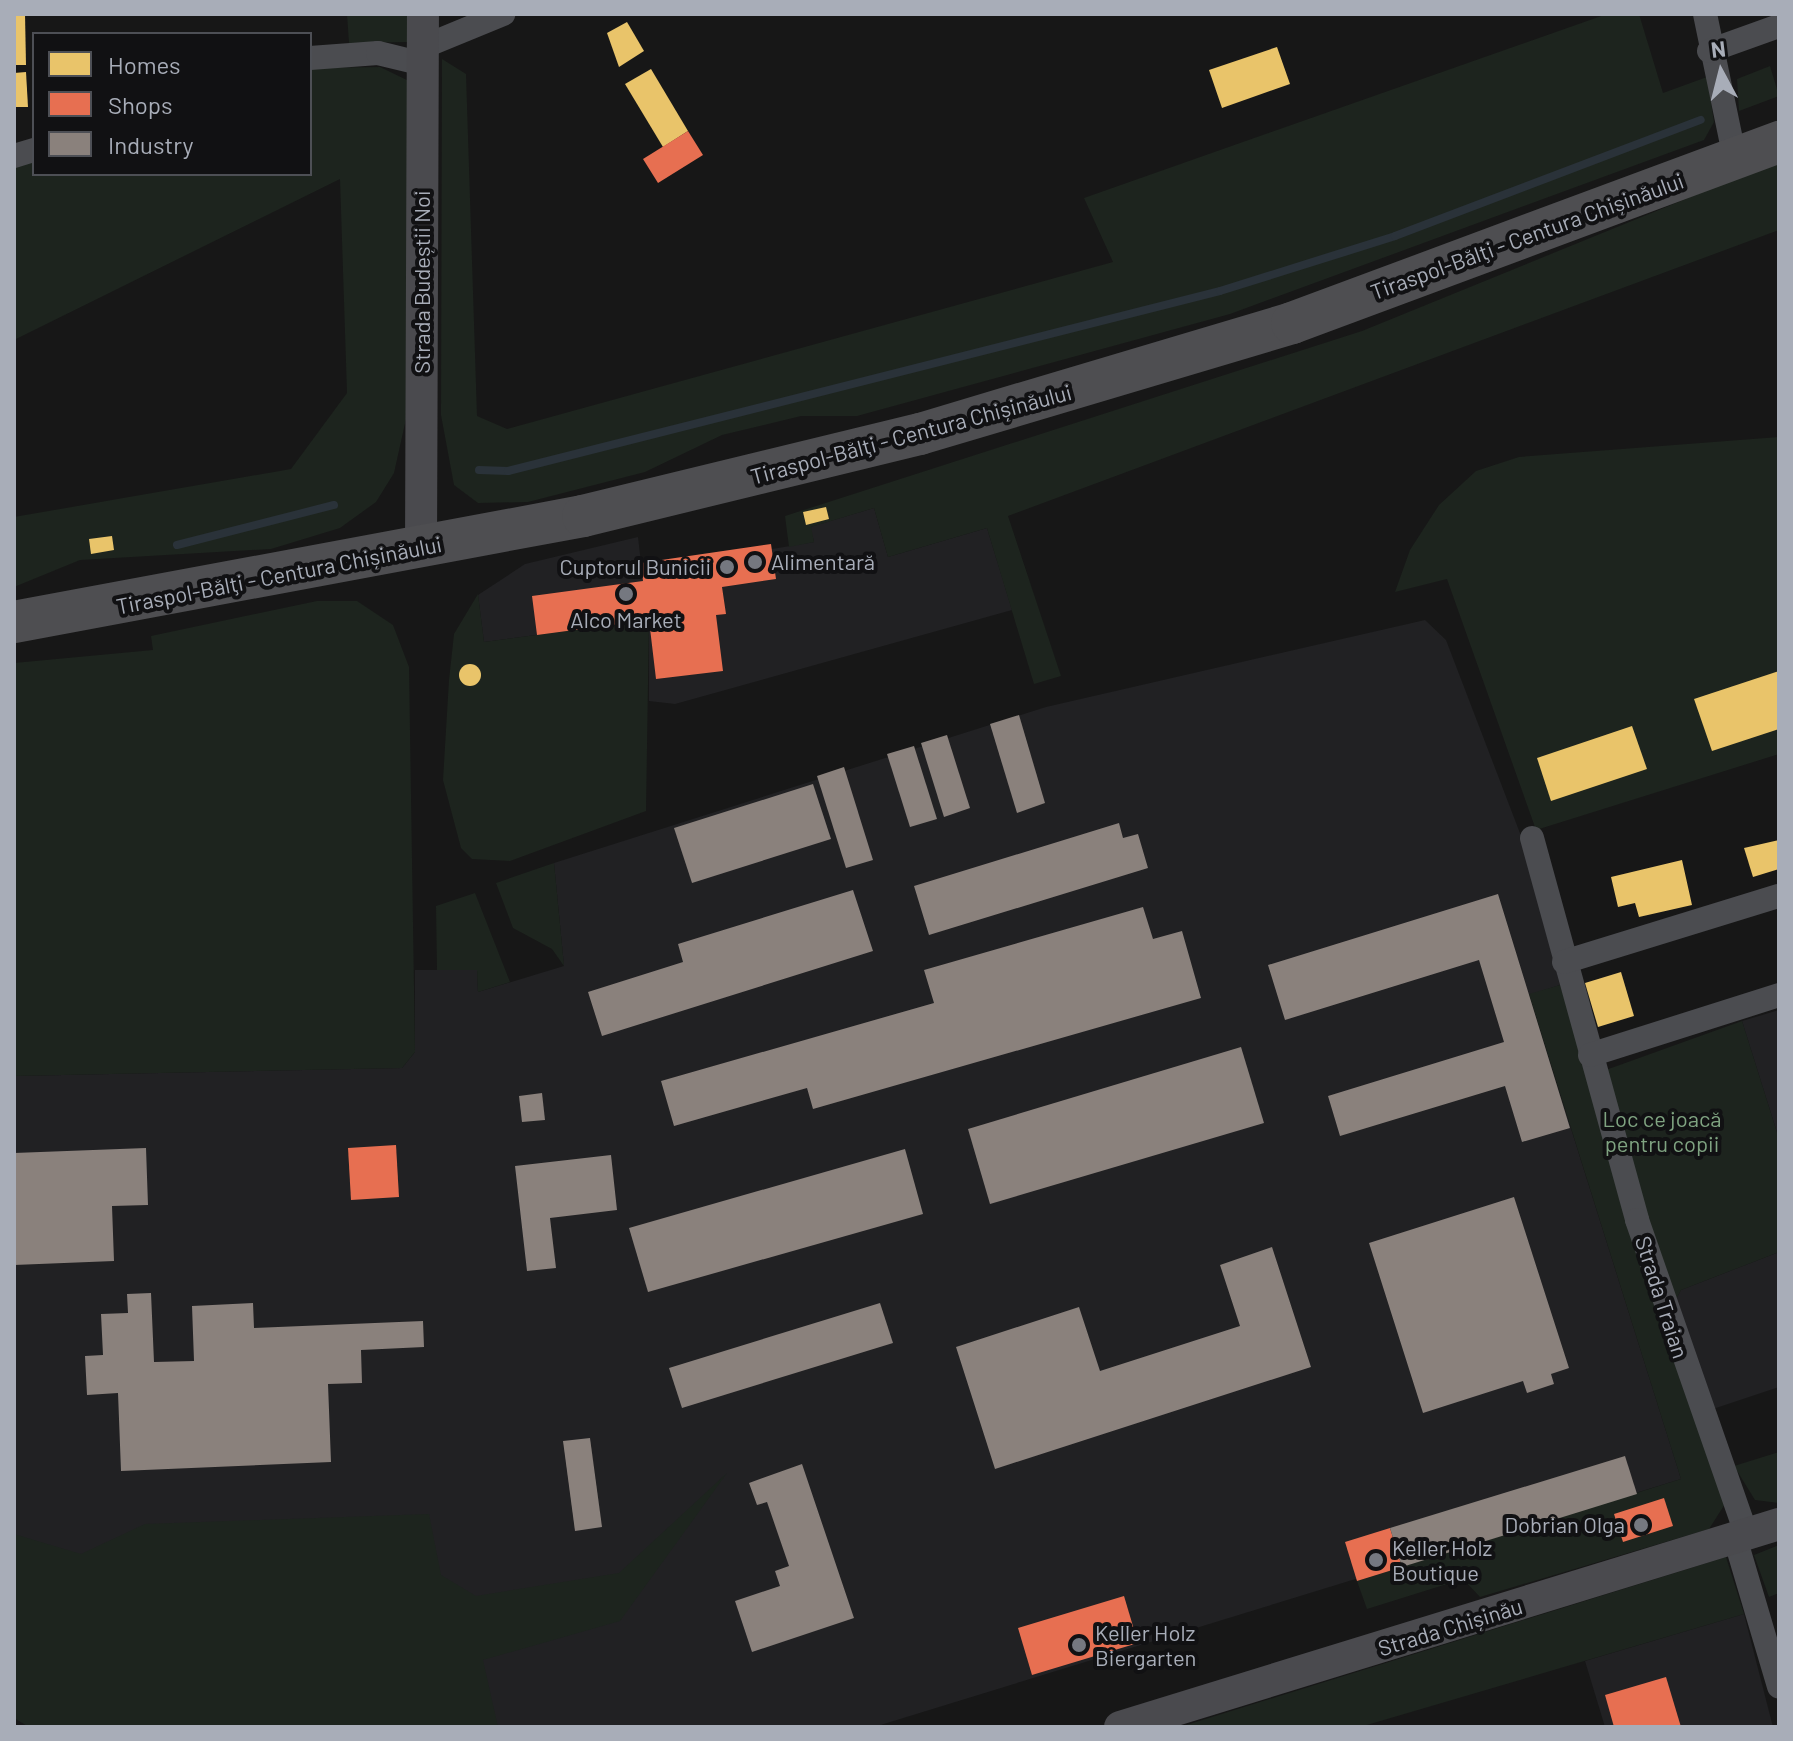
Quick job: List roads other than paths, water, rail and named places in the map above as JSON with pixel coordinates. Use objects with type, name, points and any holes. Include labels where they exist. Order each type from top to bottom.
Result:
[{"type":"highway","name":"Tiraspol-Bălţi - Centura Chișinăului","points":[[14,622],[421,549],[768,473],[1082,388],[1292,323],[1779,142]]},
{"type":"street","name":"Strada Budeștii Noi","points":[[421,549],[423,14]]},
{"type":"street","points":[[312,58],[378,53],[423,56],[503,14]]},
{"type":"street","points":[[1705,14],[1709,51],[1735,159]]},
{"type":"street","points":[[1709,51],[1779,26]]},
{"type":"street","name":"Strada Traian","points":[[1532,838],[1641,1234],[1741,1536],[1779,1687]]},
{"type":"street","points":[[1564,962],[1779,896]]},
{"type":"street","points":[[1590,1055],[1779,995]]},
{"type":"street","name":"Strada Chișinău","points":[[1120,1727],[1779,1524]]},
{"type":"waterway","points":[[479,470],[508,471],[1220,291],[1395,236],[1701,120]]},
{"type":"waterway","points":[[177,545],[334,505]]},
{"type":"place","name":"Alimentară","points":[[755,562]]},
{"type":"place","name":"Cuptorul Bunicii","points":[[727,567]]},
{"type":"place","name":"Alco Market","points":[[626,594]]},
{"type":"place","name":"Dobrian Olga","points":[[1641,1525]]},
{"type":"place","name":"Keller Holz Boutique","points":[[1376,1560]]},
{"type":"place","name":"Keller Holz Biergarten","points":[[1079,1645]]},
{"type":"park label","name":"Loc ce joacă pentru copii","points":[[1662,1130]]}]
